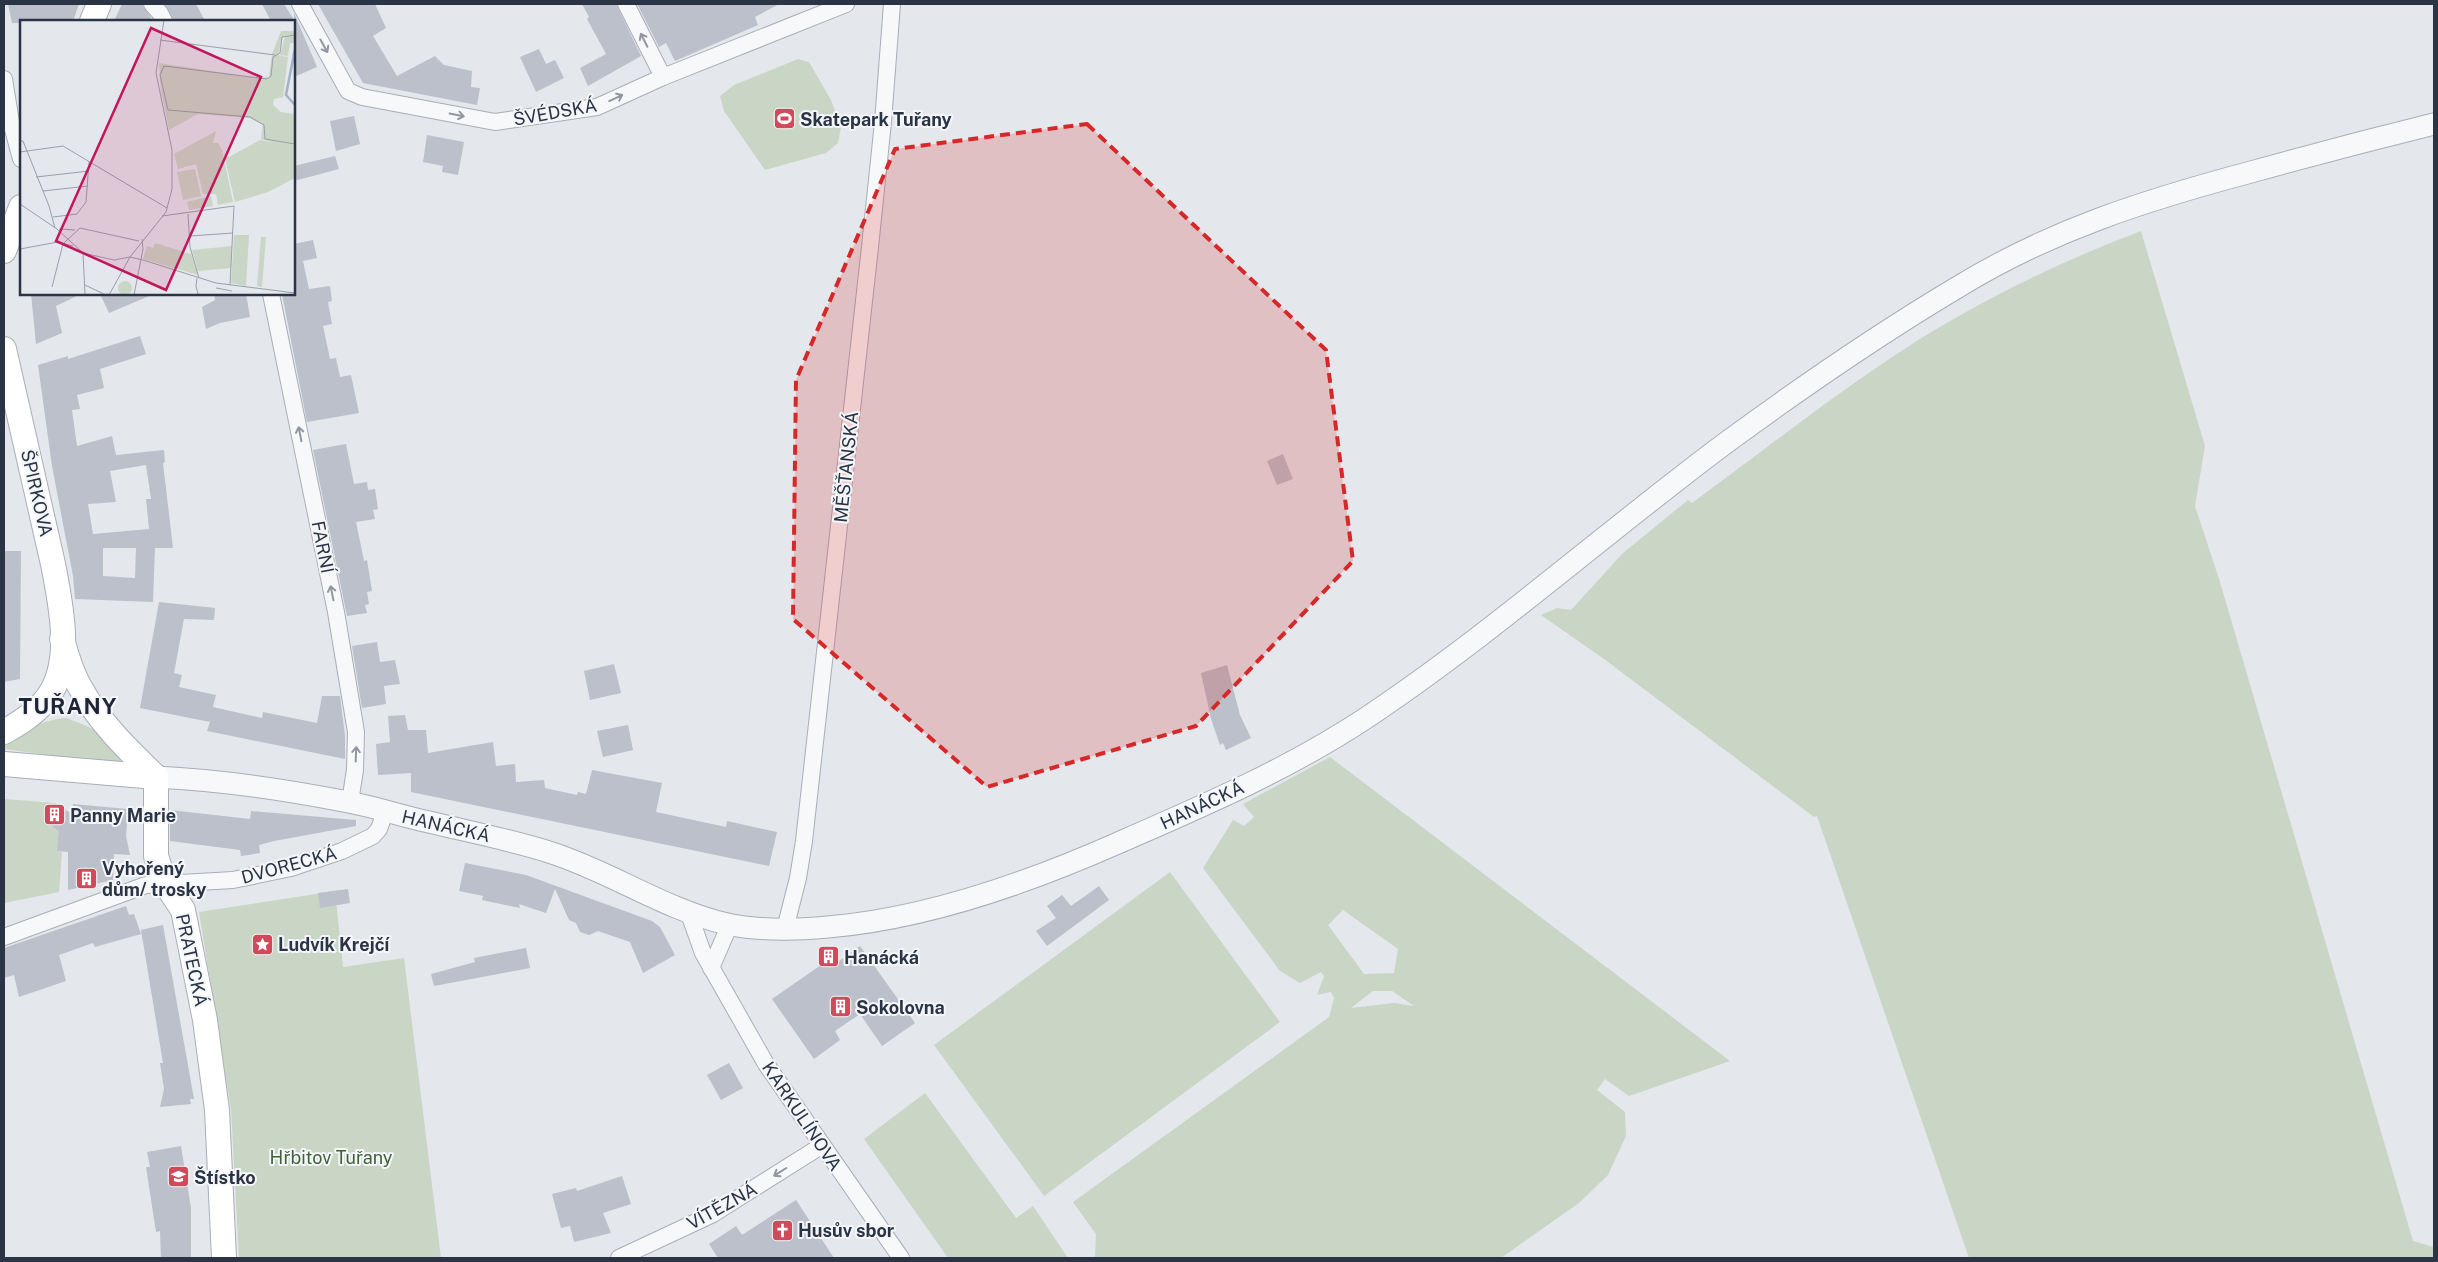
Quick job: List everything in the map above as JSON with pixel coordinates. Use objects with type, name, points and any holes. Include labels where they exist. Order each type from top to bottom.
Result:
[{"type":"main road","points":[[92,20],[99,4]]},
{"type":"main road","points":[[4,250],[20,210]]},
{"type":"main road","name":"ŠPIRKOVA","points":[[4,349],[53,564],[58,591],[62,640]]},
{"type":"main road","points":[[4,732],[33,712],[53,690],[60,670],[62,640]]},
{"type":"main road","points":[[62,640],[73,672],[87,699],[132,754],[156,777]]},
{"type":"main road","name":"HANÁCKÁ","points":[[4,764],[156,777]]},
{"type":"main road","name":"PRATECKÁ","points":[[156,777],[156,856],[165,883],[180,902],[186,919],[205,1020],[217,1110],[224,1258]]},
{"type":"street","points":[[152,4],[164,20]]},
{"type":"street","name":"ŠVÉDSKÁ","points":[[300,4],[348,91],[362,97],[495,122],[597,107],[805,11],[846,4]]},
{"type":"street","points":[[626,4],[663,77]]},
{"type":"street","name":"MĚŠŤANSKÁ","points":[[785,929],[796,886],[804,841],[870,247],[892,4]]},
{"type":"street","points":[[4,79],[4,88],[20,155]]},
{"type":"street","points":[[4,88],[20,110]]},
{"type":"street","name":"HANÁCKÁ","points":[[156,777],[255,786],[350,802],[550,853],[605,873],[688,911],[730,924],[785,929],[836,926],[932,907],[986,893],[1087,857],[1219,799],[1308,753],[1362,720],[1421,679],[1534,594],[1727,442],[1882,334],[1994,266],[2064,231],[2141,203],[2340,147],[2434,124]]},
{"type":"street","name":"FARNÍ","points":[[271,295],[336,612],[356,732],[356,765],[350,802]]},
{"type":"street","name":"DVORECKÁ","points":[[4,937],[141,887],[165,883],[200,884],[233,880],[290,868],[342,851],[374,836],[379,829],[385,812]]},
{"type":"street","name":"KARKULÍNOVA","points":[[688,911],[698,942],[711,968],[766,1064],[821,1146],[901,1258]]},
{"type":"street","points":[[711,968],[730,924]]},
{"type":"street","name":"VÍTĚZNÁ","points":[[619,1258],[713,1214],[821,1146]]},
{"type":"highlighted area","points":[[1087,124],[1326,350],[1353,561],[1196,726],[987,787],[793,619],[796,380],[895,149]]},
{"type":"green space","name":"Skatepark Tuřany","points":[[798,59],[809,62],[831,100],[841,127],[838,143],[826,153],[765,170],[724,111],[720,96],[734,85]]},
{"type":"green space","points":[[2141,231],[2205,446],[2195,506],[2220,582],[2413,1241],[2434,1247],[2434,1258],[1969,1258],[1817,816],[1814,817],[1604,659],[1541,615],[1557,608],[1571,610],[1623,553],[1688,500],[1692,503],[1829,401],[1907,347],[2005,291],[2072,259]]},
{"type":"green space","points":[[66,718],[100,733],[114,745],[119,752],[121,760],[114,764],[4,749],[4,742],[26,730],[41,723]]},
{"type":"green space","points":[[1330,757],[1730,1061],[1629,1096],[1605,1079],[1597,1090],[1625,1112],[1626,1136],[1608,1175],[1579,1203],[1501,1258],[1095,1258],[1096,1234],[1073,1202],[1329,1017],[1334,998],[1331,992],[1317,995],[1324,976],[1321,972],[1300,983],[1280,971],[1203,868],[1233,820],[1244,826],[1254,817],[1243,804]],"holes":[[[1343,910],[1398,949],[1394,973],[1364,974],[1328,925]],[[1373,991],[1392,991],[1414,1006],[1394,1003],[1351,1008]]]},
{"type":"green space","points":[[4,799],[55,803],[44,808],[43,820],[53,827],[65,822],[62,844],[58,844],[57,851],[62,852],[59,892],[4,903]]},
{"type":"green space","points":[[1170,872],[1280,1022],[1044,1196],[934,1045]]},
{"type":"green space","name":"Hřbitov Tuřany","points":[[335,891],[343,967],[404,958],[441,1258],[239,1258],[231,1109],[199,912]]},
{"type":"green space","points":[[925,1093],[1016,1218],[1033,1206],[1068,1258],[948,1258],[864,1139]]},
{"type":"building","points":[[8,4],[79,4],[73,20],[20,20],[20,23],[12,23]]},
{"type":"building","points":[[122,4],[142,4],[152,20],[114,20]]},
{"type":"building","points":[[165,4],[196,4],[204,20],[173,20]]},
{"type":"building","points":[[262,4],[284,4],[294,20],[270,20]]},
{"type":"building","points":[[318,4],[375,4],[386,28],[373,36],[397,76],[435,56],[444,65],[472,71],[471,87],[480,88],[477,105],[363,83]]},
{"type":"building","points":[[582,4],[616,4],[641,56],[588,86],[580,68],[606,54],[587,19],[589,17]]},
{"type":"building","points":[[637,4],[779,4],[755,17],[758,25],[675,61],[666,43],[659,47]]},
{"type":"building","points":[[294,13],[317,67],[295,77]]},
{"type":"building","points":[[539,49],[546,64],[555,60],[564,78],[536,92],[520,57]]},
{"type":"building","points":[[354,116],[360,144],[336,151],[330,121]]},
{"type":"building","points":[[427,135],[464,142],[458,175],[442,172],[443,166],[423,162]]},
{"type":"building","points":[[335,156],[339,169],[295,181],[295,166]]},
{"type":"building","points":[[313,240],[317,258],[303,261],[309,289],[330,286],[332,301],[328,302],[332,324],[323,326],[330,359],[336,358],[340,377],[351,375],[359,413],[307,422],[282,295],[295,295],[295,244]]},
{"type":"building","points":[[31,295],[79,295],[56,306],[62,333],[36,344]]},
{"type":"building","points":[[100,295],[152,295],[109,313]]},
{"type":"building","points":[[214,295],[246,295],[250,317],[220,323],[206,329],[202,307],[215,300]]},
{"type":"building","points":[[140,336],[146,354],[100,369],[104,388],[77,395],[80,409],[72,410],[77,446],[112,436],[116,455],[164,450],[165,462],[163,463],[173,548],[155,548],[153,602],[75,599],[73,576],[52,466],[38,365],[68,356],[68,359]],"holes":[[[146,465],[151,499],[146,499],[149,529],[93,534],[88,504],[116,502],[110,471]],[[103,548],[136,548],[135,578],[103,576]]]},
{"type":"building","points":[[346,444],[354,484],[367,482],[368,490],[375,489],[378,509],[373,510],[375,519],[356,522],[364,561],[367,560],[372,591],[367,592],[369,604],[365,605],[367,613],[347,616],[313,450]]},
{"type":"building","points":[[1283,454],[1293,479],[1277,485],[1267,461]]},
{"type":"building","points":[[4,551],[21,551],[20,679],[4,682]]},
{"type":"building","points":[[159,602],[215,608],[214,620],[184,619],[174,673],[182,675],[179,687],[216,695],[213,707],[262,718],[263,712],[317,723],[322,696],[340,696],[345,736],[345,759],[207,731],[210,722],[140,708]]},
{"type":"building","points":[[377,642],[380,662],[395,660],[400,684],[384,686],[386,704],[362,708],[352,646]]},
{"type":"building","points":[[614,664],[621,693],[590,700],[584,671]]},
{"type":"building","points":[[1227,665],[1240,715],[1251,738],[1226,750],[1223,743],[1220,745],[1211,719],[1201,673]]},
{"type":"building","points":[[405,715],[408,730],[426,730],[428,753],[493,742],[496,766],[515,764],[516,782],[544,780],[545,788],[577,795],[578,792],[586,794],[592,770],[662,783],[656,812],[726,827],[727,821],[777,832],[769,866],[411,792],[411,773],[378,775],[376,744],[390,742],[388,716]]},
{"type":"building","points":[[628,725],[633,750],[603,757],[597,731]]},
{"type":"building","points":[[55,803],[72,814],[73,804],[128,809],[126,836],[130,855],[114,854],[113,880],[68,890],[68,852],[57,851],[59,831],[43,820],[44,808]]},
{"type":"building","points":[[170,810],[250,819],[251,811],[356,820],[356,826],[274,841],[259,845],[260,853],[241,856],[240,850],[170,841]]},
{"type":"building","points":[[465,863],[526,875],[652,921],[660,927],[675,955],[643,973],[630,942],[598,931],[589,935],[580,932],[576,923],[569,920],[555,889],[546,913],[519,904],[520,908],[482,900],[483,896],[459,891]]},
{"type":"building","points":[[1099,886],[1109,900],[1047,946],[1036,931],[1056,918],[1047,906],[1062,895],[1071,906]]},
{"type":"building","points":[[348,889],[350,903],[320,908],[318,893]]},
{"type":"building","points":[[126,906],[129,915],[134,914],[141,934],[95,947],[93,943],[59,955],[66,981],[19,997],[14,975],[4,978],[4,948]]},
{"type":"building","points":[[163,925],[194,1099],[190,1099],[191,1104],[160,1107],[164,1089],[160,1063],[163,1063],[141,930]]},
{"type":"building","name":"Sokolovna","points":[[860,946],[915,1023],[882,1046],[860,1014],[835,1031],[840,1040],[814,1059],[772,999],[834,956],[839,961]]},
{"type":"building","points":[[526,948],[530,968],[434,986],[431,974],[475,962],[474,958]]},
{"type":"building","points":[[729,1063],[743,1088],[721,1100],[707,1075]]},
{"type":"building","points":[[181,1146],[191,1208],[191,1258],[161,1258],[160,1231],[156,1232],[146,1167],[150,1167],[147,1152]]},
{"type":"building","points":[[622,1176],[631,1204],[603,1213],[611,1233],[574,1242],[570,1226],[561,1228],[552,1194],[576,1188],[577,1191]]},
{"type":"building","name":"Husův sbor","points":[[796,1200],[834,1258],[718,1258],[709,1244],[736,1226],[742,1235]]},
{"type":"place","name":"Skatepark Tuřany","points":[[784,119]]},
{"type":"place","name":"Panny Marie","points":[[54,815]]},
{"type":"place","name":"Vyhořený dům/ trosky","points":[[86,878]]},
{"type":"place","name":"Ludvík Krejčí","points":[[262,944]]},
{"type":"place","name":"Hanácká","points":[[828,957]]},
{"type":"place","name":"Sokolovna","points":[[840,1007]]},
{"type":"place","name":"Štístko","points":[[178,1177]]},
{"type":"place","name":"Husův sbor","points":[[782,1230]]},
{"type":"district","name":"TUŘANY","points":[[68,706]]}]
